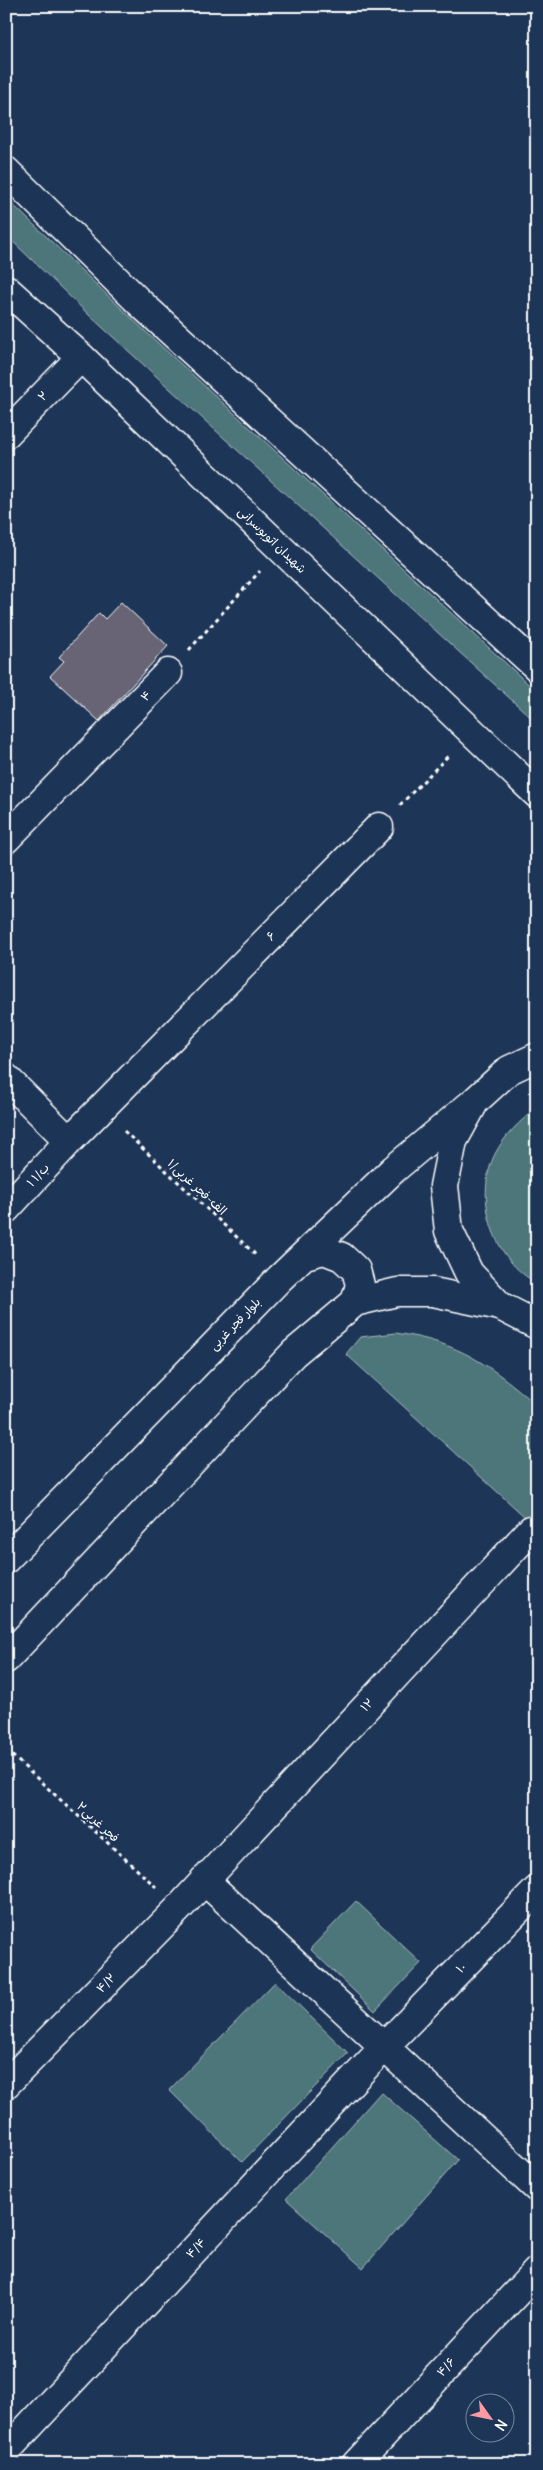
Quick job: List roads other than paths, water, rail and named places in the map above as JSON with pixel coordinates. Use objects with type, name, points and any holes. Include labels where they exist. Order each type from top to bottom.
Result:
[{"type":"main road","points":[[6,170],[139,302],[537,667]]},
{"type":"main road","name":"شهیدان اتوبوسرانی","points":[[6,289],[81,357],[537,794]]},
{"type":"main road","name":"۲","points":[[6,434],[81,357]]},
{"type":"main road","name":"۴","points":[[6,839],[168,673]]},
{"type":"main road","name":"۶","points":[[69,1140],[378,827]]},
{"type":"main road","points":[[509,1070],[537,1039]]},
{"type":"main road","points":[[509,1070],[537,1057]]},
{"type":"main road","name":"بلوار فجر غربی","points":[[6,1559],[280,1278],[394,1169],[509,1070]]},
{"type":"main road","points":[[6,1078],[69,1140]]},
{"type":"main road","points":[[475,1101],[453,1141],[444,1186],[448,1222],[450,1231],[469,1273],[500,1306]]},
{"type":"main road","name":"۱ ب/۱","points":[[6,1209],[69,1140]]},
{"type":"main road","points":[[306,1255],[324,1250],[342,1257],[349,1263],[356,1270],[360,1284],[355,1302]]},
{"type":"main road","points":[[6,1659],[294,1352],[355,1302],[397,1292],[433,1292],[500,1306],[537,1325]]},
{"type":"main road","name":"۱۲","points":[[204,1880],[531,1530]]},
{"type":"main road","points":[[204,1880],[537,2188]]},
{"type":"main road","name":"۴/۲","points":[[6,2084],[179,1908],[204,1880]]},
{"type":"main road","name":"۱۰","points":[[385,2046],[537,1890]]},
{"type":"main road","name":"۴/۴","points":[[6,2451],[385,2046]]},
{"type":"main road","name":"۴/۶","points":[[356,2464],[537,2271]]}]
